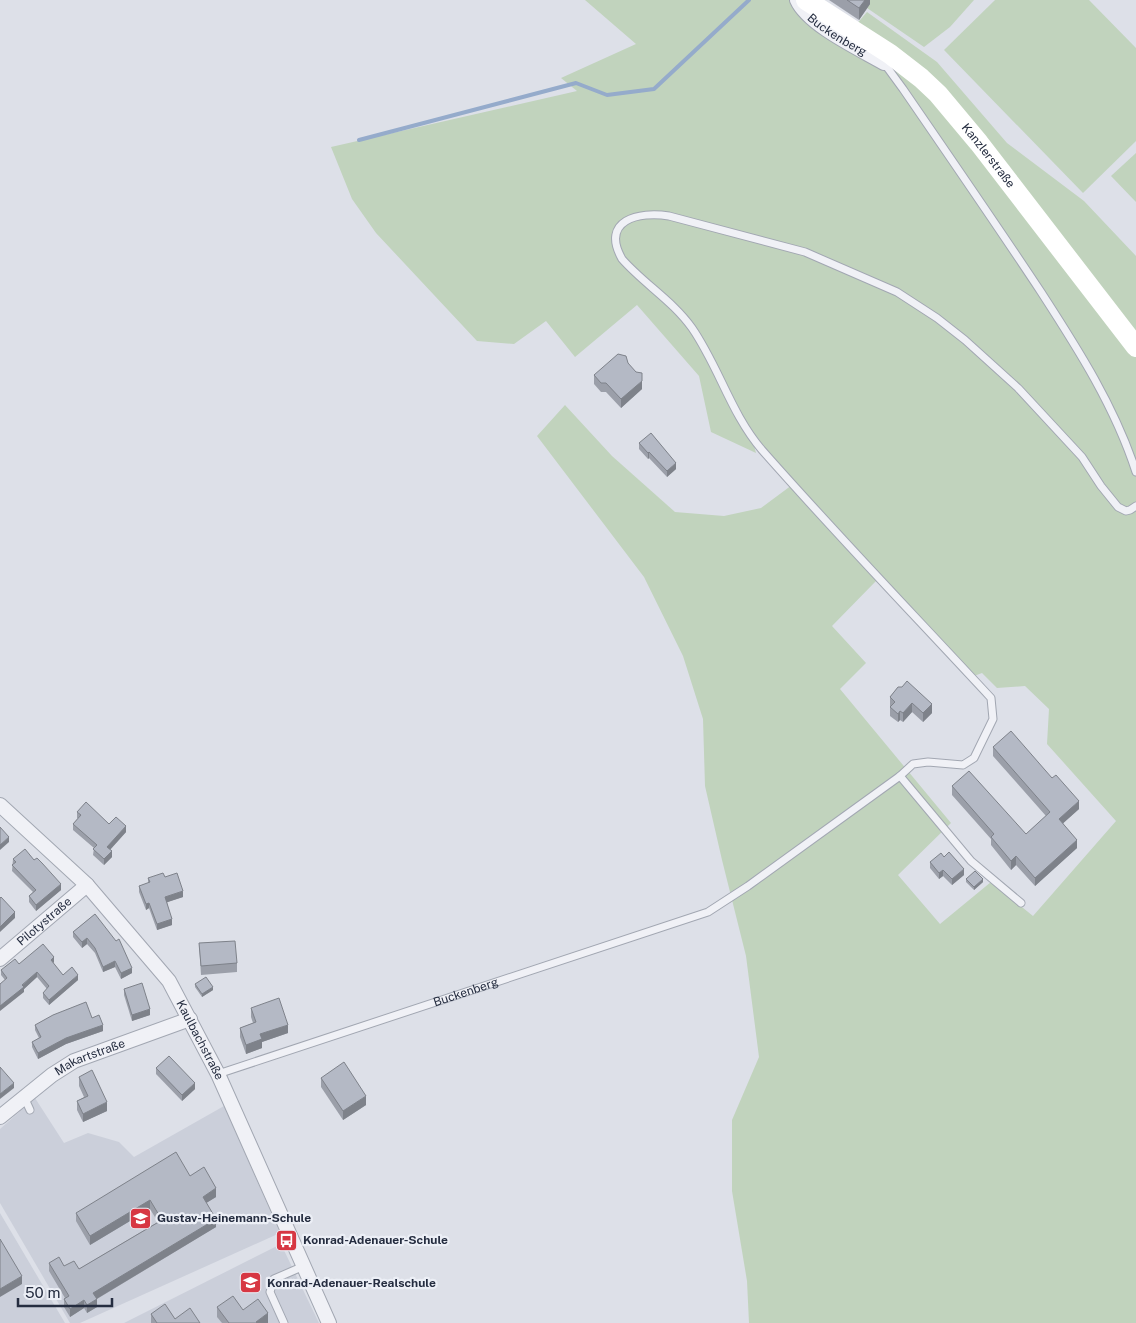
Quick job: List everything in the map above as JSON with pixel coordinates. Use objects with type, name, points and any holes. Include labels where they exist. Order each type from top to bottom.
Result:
[{"type":"main road","name":"Kanzlerstraße","points":[[806,0],[890,54],[922,78],[938,94],[979,143],[1136,347]]},
{"type":"street","name":"Buckenberg","points":[[797,0],[806,13],[815,21],[884,63]]},
{"type":"street","name":"Kaulbachstraße","points":[[0,805],[87,885],[170,981],[218,1074],[305,1266],[328,1323]]},
{"type":"street","name":"Pilotystraße","points":[[0,959],[87,885]]},
{"type":"street","name":"Makartstraße","points":[[0,1117],[52,1075],[74,1061],[190,1019]]},
{"type":"lane","points":[[884,63],[903,88],[1079,351],[1125,443],[1136,472]]},
{"type":"lane","name":"Buckenberg","points":[[218,1074],[714,909],[900,776],[913,764],[928,762],[963,766],[974,758],[993,719],[991,698],[752,437],[709,358],[686,321],[668,301],[622,259],[616,238],[620,226],[625,221],[637,215],[654,213],[669,216],[805,252],[897,292],[937,318],[965,340],[1018,388],[1082,457],[1101,486],[1118,507],[1126,511],[1136,506]]},
{"type":"lane","points":[[900,776],[971,861],[1021,902]]},
{"type":"lane","points":[[23,1097],[30,1110]]},
{"type":"lane","points":[[284,1323],[270,1292],[274,1279],[305,1266]]},
{"type":"shaded area","name":"Gustav-Heinemann-Schule","points":[[35,1098],[64,1143],[88,1133],[119,1142],[134,1157],[224,1106],[280,1233],[80,1323],[70,1323],[0,1203],[0,1129]]},
{"type":"shaded area","points":[[0,1213],[65,1323],[0,1323]]},
{"type":"shaded area","name":"Konrad-Adenauer-Realschule","points":[[281,1244],[319,1323],[124,1323]]},
{"type":"green space","points":[[585,0],[791,0],[848,34],[867,12],[937,62],[1007,143],[1084,201],[1136,256],[1136,1323],[749,1323],[747,1281],[732,1191],[732,1120],[759,1057],[746,956],[705,786],[703,719],[683,656],[644,577],[537,436],[565,405],[612,456],[675,512],[724,516],[761,508],[792,485],[752,438],[756,453],[711,432],[699,376],[637,305],[575,357],[546,321],[514,344],[477,341],[376,233],[352,199],[331,147],[577,91],[561,78],[636,44]],"holes":[[[876,581],[974,676],[982,673],[997,688],[1025,686],[1049,709],[1047,744],[1116,821],[1033,916],[991,882],[940,924],[898,875],[951,823],[840,689],[866,663],[832,626]]]},
{"type":"green space","points":[[865,0],[974,0],[950,27],[924,47],[867,8]]},
{"type":"green space","points":[[995,0],[1089,0],[1136,48],[1136,141],[1083,193],[944,50]]},
{"type":"green space","points":[[1136,153],[1136,202],[1111,176]]},
{"type":"building","points":[[847,0],[865,0],[859,8]]},
{"type":"building","points":[[618,354],[626,356],[628,363],[636,372],[642,373],[642,381],[621,399],[606,383],[601,383],[594,375]]},
{"type":"building","points":[[651,433],[676,463],[667,471],[639,443]]},
{"type":"building","points":[[907,681],[932,704],[923,713],[912,703],[903,713],[900,711],[898,714],[890,707],[895,702],[890,697],[898,687],[902,687]]},
{"type":"building","points":[[1011,731],[1052,778],[1056,775],[1079,801],[1059,819],[1077,840],[1035,878],[1016,856],[1011,861],[991,837],[994,834],[952,786],[969,771],[1026,834],[1050,812],[993,747]]},
{"type":"building","points":[[86,802],[109,824],[116,817],[126,826],[107,847],[112,851],[104,859],[93,849],[97,845],[73,824],[81,815],[77,812]]},
{"type":"building","points":[[0,827],[9,837],[0,845]]},
{"type":"building","points":[[25,849],[34,860],[37,858],[61,884],[36,905],[29,896],[36,890],[12,865],[16,862],[13,859]]},
{"type":"building","points":[[949,852],[964,869],[952,879],[943,870],[939,873],[930,862],[941,853],[944,857]]},
{"type":"building","points":[[975,871],[983,879],[974,887],[966,879]]},
{"type":"building","points":[[163,873],[165,877],[177,873],[183,891],[165,897],[172,919],[157,924],[149,903],[146,904],[139,886],[150,882],[148,878]]},
{"type":"building","points":[[0,898],[15,912],[0,927]]},
{"type":"building","points":[[95,914],[116,941],[119,939],[132,968],[121,973],[115,961],[103,967],[95,948],[87,938],[82,942],[73,932]]},
{"type":"building","points":[[235,941],[237,963],[201,966],[199,943]]},
{"type":"building","points":[[43,944],[54,957],[51,960],[63,975],[72,967],[78,975],[49,1000],[43,993],[49,986],[37,972],[22,985],[24,987],[0,1006],[0,984],[7,978],[1,970],[15,959],[19,964]]},
{"type":"building","points":[[206,977],[213,987],[202,994],[195,984]]},
{"type":"building","points":[[142,983],[150,1009],[132,1015],[124,989]]},
{"type":"building","points":[[279,998],[288,1025],[260,1034],[262,1039],[246,1045],[240,1028],[256,1022],[251,1008]]},
{"type":"building","points":[[86,1002],[92,1018],[99,1015],[103,1025],[66,1038],[38,1053],[32,1042],[41,1037],[35,1025],[53,1015]]},
{"type":"building","points":[[169,1056],[195,1083],[182,1095],[156,1068]]},
{"type":"building","points":[[344,1062],[366,1096],[343,1111],[321,1078]]},
{"type":"building","points":[[0,1067],[14,1083],[0,1094]]},
{"type":"building","points":[[92,1070],[107,1102],[83,1114],[77,1101],[88,1096],[79,1077]]},
{"type":"building","points":[[176,1152],[190,1176],[204,1167],[216,1188],[203,1197],[216,1219],[93,1293],[97,1299],[87,1305],[84,1300],[70,1309],[64,1299],[69,1296],[49,1263],[59,1257],[64,1266],[74,1261],[79,1269],[162,1220],[150,1200],[90,1236],[76,1213]]},
{"type":"building","points":[[0,1239],[22,1276],[0,1289]]},
{"type":"building","points":[[233,1296],[243,1310],[258,1299],[268,1313],[257,1323],[229,1323],[217,1307]]},
{"type":"building","points":[[165,1304],[175,1319],[190,1308],[200,1323],[157,1323],[151,1314]]},
{"type":"waterway","points":[[359,140],[576,83],[607,95],[654,89],[749,0]]},
{"type":"place","name":"Gustav-Heinemann-Schule","points":[[141,1218]]},
{"type":"place","name":"Konrad-Adenauer-Schule","points":[[287,1240]]},
{"type":"place","name":"Konrad-Adenauer-Realschule","points":[[251,1283]]}]
